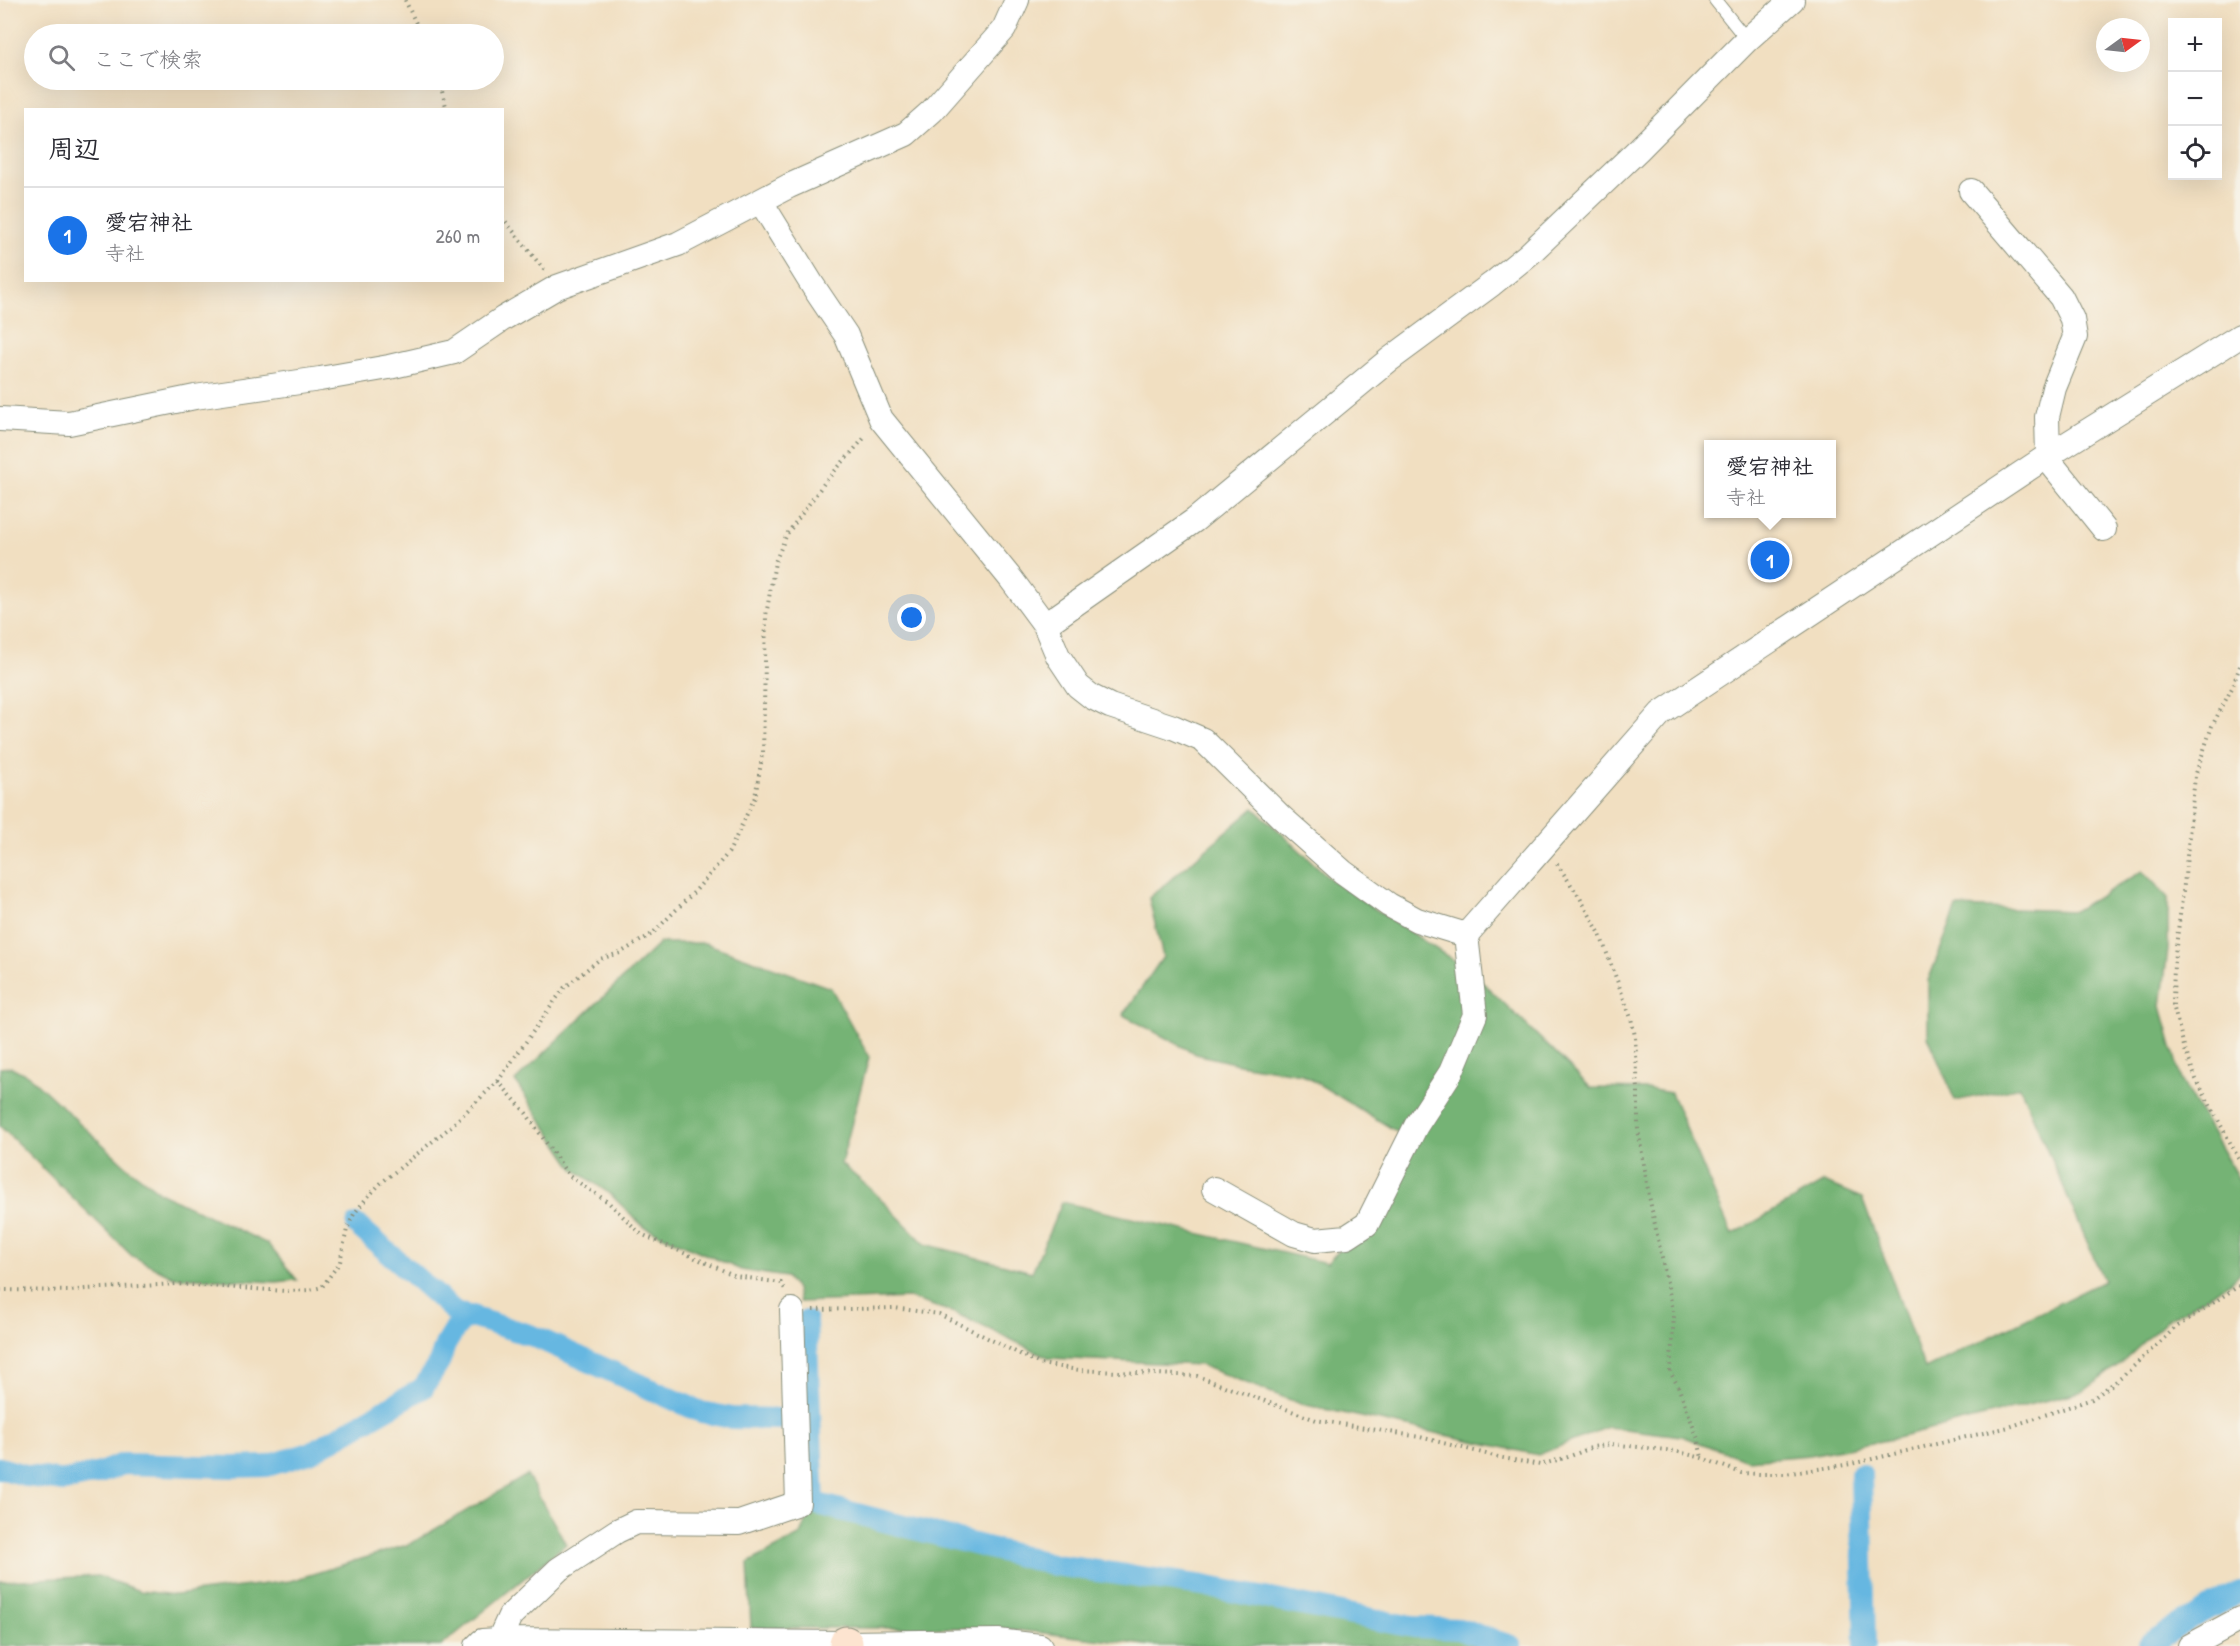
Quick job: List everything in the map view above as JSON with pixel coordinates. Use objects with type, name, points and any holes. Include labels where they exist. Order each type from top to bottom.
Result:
[{"type":"street","points":[[0,419],[69,423],[195,397],[389,367],[454,352],[504,318],[557,287],[678,244],[789,186],[906,134],[932,111],[1004,29],[1017,0]]},
{"type":"street","points":[[1045,625],[1195,520],[1389,360],[1529,254],[1638,150],[1747,40],[1792,0]]},
{"type":"street","points":[[1971,191],[2061,297],[2072,319],[2075,337],[2054,388],[2047,417],[2047,457],[2104,529]]},
{"type":"street","points":[[760,202],[846,334],[881,419],[1011,579],[1045,625],[1067,672],[1078,686],[1092,697],[1110,706],[1173,727],[1203,740],[1281,817],[1352,879],[1389,905],[1417,920],[1466,935]]},
{"type":"street","points":[[1214,1190],[1294,1234],[1315,1240],[1347,1237],[1367,1224],[1416,1126],[1451,1072],[1475,1016],[1466,935],[1661,713],[2047,457],[2240,336]]},
{"type":"street","points":[[488,1643],[510,1616],[559,1569],[616,1531],[636,1522],[739,1523],[798,1503],[792,1310]]},
{"type":"street","points":[[2190,1646],[2240,1619]]},
{"type":"street","points":[[488,1643],[846,1645],[998,1641],[1040,1646]]},
{"type":"lane","points":[[1715,0],[1747,40]]},
{"type":"path","points":[[405,0],[416,24]]},
{"type":"path","points":[[442,90],[446,108]]},
{"type":"path","points":[[504,220],[557,287]]},
{"type":"path","points":[[0,1290],[71,1292],[85,1289],[177,1284],[286,1291],[321,1287],[340,1262],[347,1229],[365,1200],[381,1183],[448,1129],[498,1081],[564,988],[600,959],[620,953],[652,934],[696,890],[729,852],[755,797],[764,752],[766,616],[776,562],[787,534],[825,482],[881,419]]},
{"type":"path","points":[[2240,666],[2232,688],[2212,726],[2195,776],[2174,962],[2172,1005],[2196,1079],[2240,1161]]},
{"type":"path","points":[[1545,846],[1580,898],[1599,932],[1631,1018],[1635,1036],[1638,1129],[1649,1196],[1674,1316],[1670,1372],[1693,1425],[1702,1458]]},
{"type":"path","points":[[498,1081],[533,1122],[568,1176],[608,1202],[641,1234],[736,1276],[781,1283],[789,1295],[792,1310],[894,1308],[939,1314],[1040,1364],[1079,1370],[1197,1376],[1316,1420],[1420,1437],[1540,1465],[1593,1447],[1611,1444],[1675,1451],[1702,1458],[1741,1473],[1785,1474],[1851,1464],[2009,1427],[2092,1399],[2122,1377],[2175,1328],[2240,1285]]},
{"type":"green space","points":[[1254,808],[1335,883],[1473,973],[1591,1088],[1647,1089],[1671,1093],[1732,1235],[1824,1182],[1862,1198],[1925,1369],[2104,1281],[2020,1087],[1955,1101],[1928,1036],[1928,981],[1957,907],[2074,911],[2143,871],[2168,898],[2168,949],[2161,1006],[2181,1080],[2240,1181],[2240,1273],[2231,1282],[2167,1320],[2126,1359],[2084,1391],[1897,1438],[1810,1455],[1747,1460],[1681,1436],[1608,1427],[1538,1455],[1301,1404],[1200,1365],[1050,1358],[955,1313],[909,1298],[799,1302],[796,1289],[786,1277],[741,1270],[644,1227],[610,1194],[574,1169],[515,1081],[660,943],[705,943],[831,988],[869,1057],[841,1164],[872,1190],[925,1244],[1032,1272],[1062,1202],[1327,1263],[1352,1237],[1411,1140],[1302,1074],[1238,1064],[1196,1054],[1123,1015],[1163,957],[1149,898]]},
{"type":"green space","points":[[11,1067],[29,1076],[125,1165],[161,1193],[268,1244],[297,1280],[276,1282],[174,1277],[132,1256],[0,1126],[0,1068]]},
{"type":"green space","points":[[527,1475],[566,1544],[441,1646],[0,1646],[0,1581],[98,1576],[140,1591],[175,1595],[290,1581],[410,1544]]},
{"type":"green space","points":[[811,1509],[1054,1571],[1208,1592],[1413,1633],[1457,1636],[1484,1641],[1496,1646],[1155,1646],[1000,1628],[751,1628],[748,1563],[801,1535]]},
{"type":"waterway","points":[[357,1225],[455,1312],[533,1336],[701,1412],[732,1418],[780,1419]]},
{"type":"waterway","points":[[0,1468],[28,1476],[64,1481],[100,1473],[123,1464],[267,1466],[310,1453],[423,1388],[439,1363],[445,1345],[454,1330],[463,1320],[473,1316]]},
{"type":"waterway","points":[[806,1321],[814,1503],[1055,1565],[1204,1586],[1414,1627],[1459,1629],[1511,1646]]},
{"type":"waterway","points":[[1861,1474],[1865,1646]]},
{"type":"waterway","points":[[2148,1646],[2189,1619],[2240,1592]]},
{"type":"place","name":"愛宕神社","points":[[1770,560]]}]
